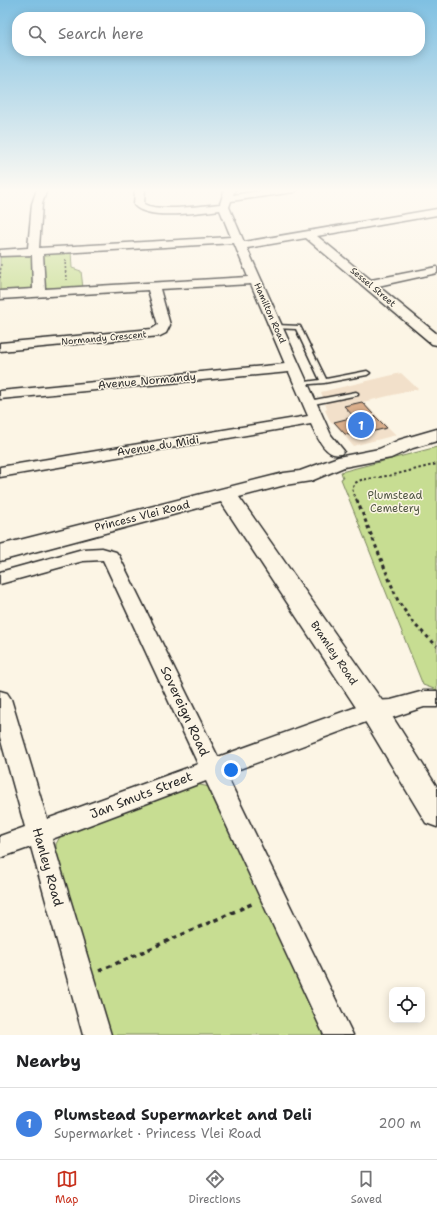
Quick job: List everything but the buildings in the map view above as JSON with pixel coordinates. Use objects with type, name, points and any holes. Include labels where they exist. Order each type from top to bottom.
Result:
[{"type":"street","points":[[34,237],[33,247],[38,255],[39,293]]},
{"type":"street","name":"Hamilton Road","points":[[237,237],[300,384],[332,454]]},
{"type":"street","points":[[0,253],[239,243],[283,237]]},
{"type":"street","name":"Sessel Street","points":[[312,237],[437,340]]},
{"type":"street","points":[[369,284],[437,270]]},
{"type":"street","points":[[0,295],[255,280]]},
{"type":"street","name":"Normandy Crescent","points":[[0,347],[151,334],[158,332],[164,327],[164,324],[153,286]]},
{"type":"street","name":"Avenue Normandy","points":[[0,395],[293,367]]},
{"type":"street","name":"Avenue du Midi","points":[[0,472],[316,419]]},
{"type":"street","name":"Princess Vlei Road","points":[[0,553],[284,479],[304,476],[332,454],[377,456],[394,451],[406,444],[437,435]]},
{"type":"street","name":"Bramley Road","points":[[227,495],[373,710],[437,813]]},
{"type":"street","name":"Sovereign Road","points":[[0,578],[84,555],[102,554],[110,556],[339,1035]]},
{"type":"street","name":"Hanley Road","points":[[0,699],[97,1035]]},
{"type":"street","name":"Jan Smuts Street","points":[[0,847],[373,710],[391,709],[424,699],[437,699]]},
{"type":"lane","points":[[276,327],[293,326],[299,328],[324,381]]},
{"type":"lane","points":[[300,384],[367,373]]},
{"type":"lane","points":[[309,403],[356,394]]},
{"type":"path","points":[[67,291],[65,255],[71,250]]},
{"type":"path","points":[[437,464],[393,475],[361,480],[356,483],[352,489],[367,530],[398,601],[414,624],[437,646]]},
{"type":"path","points":[[80,979],[273,895]]},
{"type":"shaded area","points":[[401,373],[418,389],[363,402],[396,435],[353,446],[334,423],[331,423],[325,410],[327,409],[321,392]]},
{"type":"green space","points":[[71,251],[72,268],[81,271],[83,288],[44,288],[43,256],[49,252]]},
{"type":"green space","points":[[0,255],[33,256],[33,289],[0,293]]},
{"type":"green space","name":"Plumstead Cemetery","points":[[437,447],[437,690],[423,685],[341,479],[343,478],[341,472]]},
{"type":"green space","points":[[195,784],[210,787],[328,1035],[111,1035],[56,851],[56,844],[62,833]]},
{"type":"place","name":"Plumstead Supermarket and Deli","points":[[361,425]]}]
